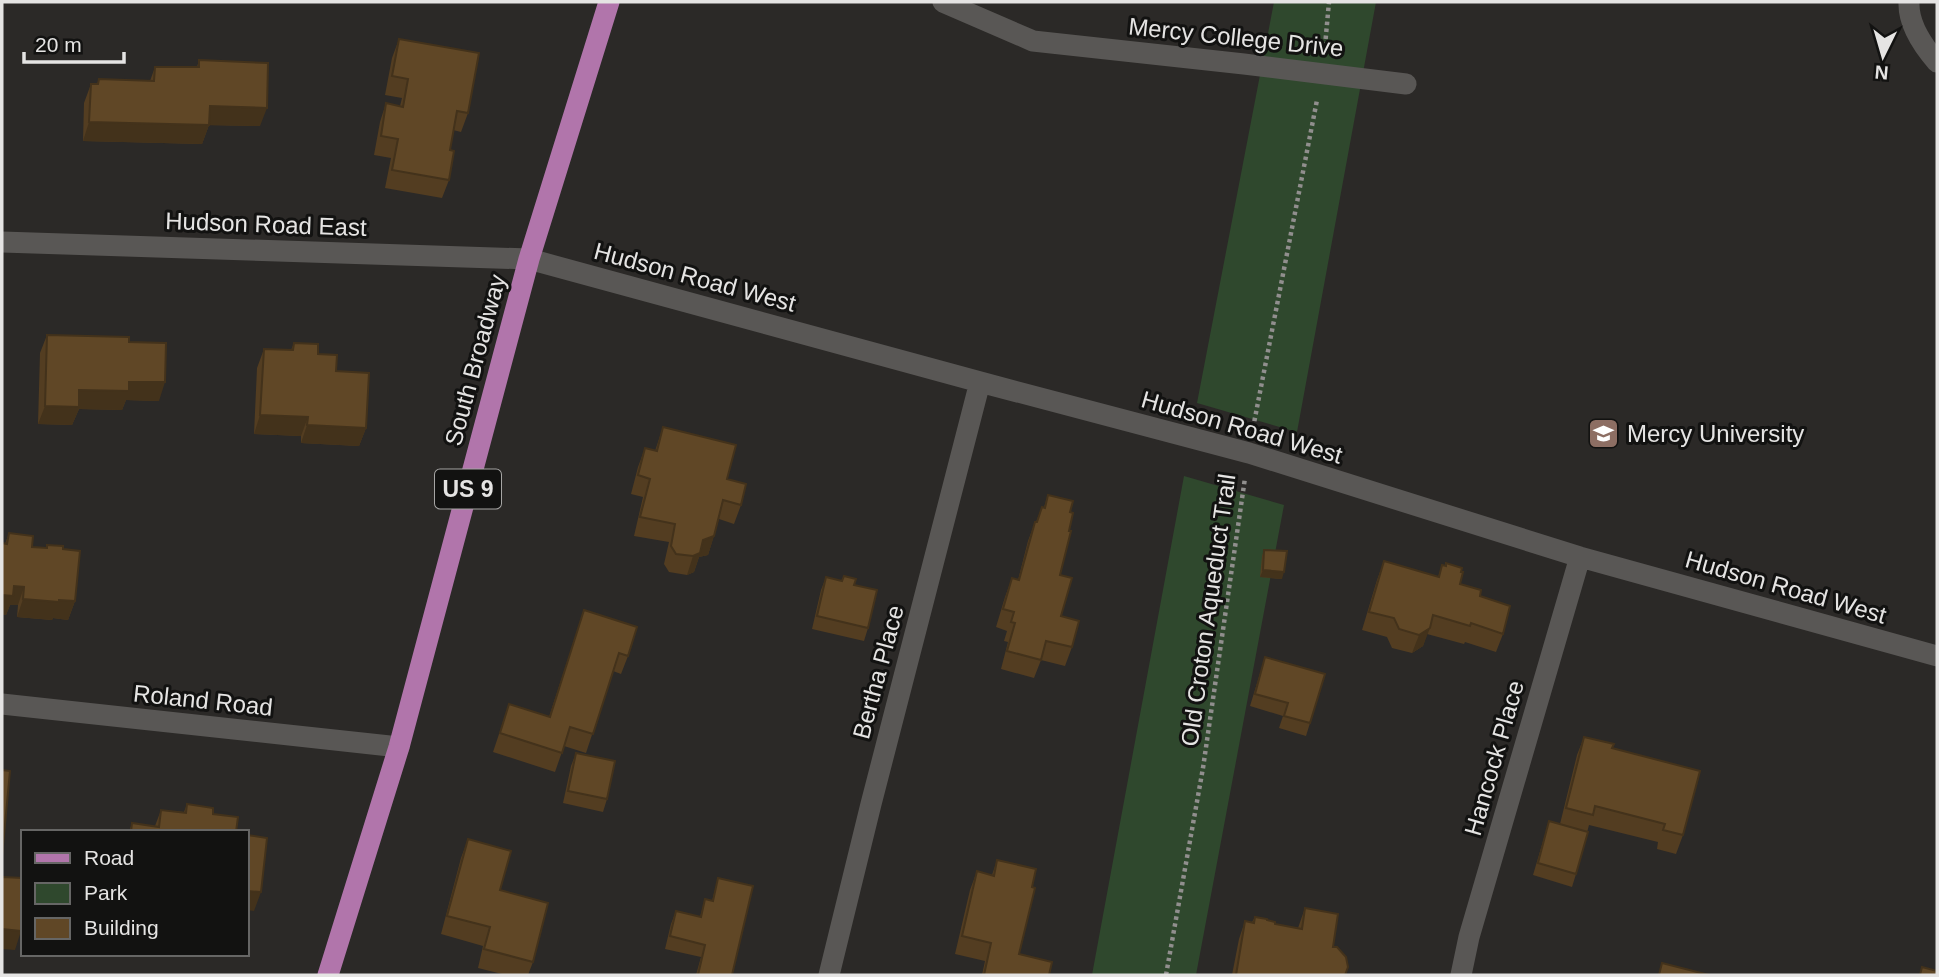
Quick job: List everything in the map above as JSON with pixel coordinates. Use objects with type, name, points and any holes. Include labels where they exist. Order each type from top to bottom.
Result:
[{"type":"main road","name":"South Broadway","points":[[328,975],[399,747],[529,259],[608,2]]},
{"type":"street","name":"Mercy College Drive","points":[[943,2],[1033,41],[1406,84]]},
{"type":"street","points":[[1909,2],[1918,37],[1937,62]]},
{"type":"street","name":"Hudson Road East","points":[[2,242],[529,259]]},
{"type":"street","name":"Hudson Road West","points":[[529,259],[1249,453],[1580,557],[1937,656]]},
{"type":"street","name":"Bertha Place","points":[[829,975],[980,382]]},
{"type":"street","name":"Hancock Place","points":[[1461,975],[1473,924],[1580,557]]},
{"type":"street","name":"Roland Road","points":[[2,704],[399,747]]},
{"type":"path","name":"Old Croton Aqueduct Trail","points":[[1166,975],[1203,768],[1249,453],[1322,73],[1329,2]]},
{"type":"green space","points":[[1274,2],[1376,2],[1297,432],[1197,403]]},
{"type":"green space","points":[[1184,476],[1284,505],[1196,975],[1092,975]]},
{"type":"building","points":[[399,39],[479,53],[468,113],[457,111],[450,150],[454,151],[449,180],[392,170],[398,139],[381,136],[386,103],[403,107],[408,79],[392,76]]},
{"type":"building","points":[[199,60],[268,63],[267,108],[210,106],[209,125],[89,122],[91,84],[98,84],[99,79],[154,81],[155,67],[199,67]]},
{"type":"building","points":[[47,335],[129,337],[129,342],[166,343],[165,382],[129,382],[129,391],[79,390],[79,407],[45,406]]},
{"type":"building","points":[[294,343],[318,344],[318,354],[337,355],[336,371],[369,373],[366,428],[307,425],[308,417],[260,415],[264,349],[293,350]]},
{"type":"building","points":[[663,427],[736,445],[727,479],[746,484],[741,505],[723,500],[714,536],[703,540],[700,553],[693,556],[676,554],[671,546],[675,524],[640,517],[650,479],[638,475],[645,448],[657,451]]},
{"type":"building","points":[[1048,495],[1073,501],[1070,512],[1073,513],[1071,531],[1060,575],[1072,578],[1061,616],[1079,621],[1072,647],[1046,641],[1041,660],[1007,651],[1015,623],[1011,622],[1014,612],[1003,609],[1012,578],[1019,580],[1035,522],[1042,507],[1045,508]]},
{"type":"building","points":[[9,533],[33,536],[32,547],[63,546],[63,549],[80,551],[75,601],[23,599],[24,587],[14,586],[13,596],[2,595],[2,543],[7,544]]},
{"type":"building","points":[[1264,550],[1287,551],[1284,572],[1263,570]]},
{"type":"building","points":[[1384,561],[1439,577],[1442,565],[1446,566],[1446,563],[1462,568],[1460,584],[1481,590],[1480,596],[1510,606],[1503,634],[1471,623],[1470,626],[1433,615],[1430,628],[1419,635],[1399,629],[1394,618],[1369,612]]},
{"type":"building","points":[[844,576],[856,579],[854,585],[877,590],[868,628],[817,616],[826,577],[842,581]]},
{"type":"building","points":[[584,610],[637,627],[628,656],[619,653],[593,734],[570,727],[562,753],[500,733],[509,704],[550,717]]},
{"type":"building","points":[[1265,657],[1325,674],[1310,723],[1284,716],[1288,703],[1255,694]]},
{"type":"building","points":[[1584,737],[1614,744],[1612,748],[1700,771],[1683,835],[1663,830],[1665,824],[1595,806],[1593,815],[1566,808]]},
{"type":"building","points":[[576,753],[615,761],[607,799],[568,791]]},
{"type":"building","points":[[2,770],[10,771],[2,856]]},
{"type":"building","points":[[187,804],[213,808],[213,814],[238,817],[236,830],[131,830],[132,823],[159,827],[161,810],[186,813]]},
{"type":"building","points":[[1549,821],[1588,832],[1576,874],[1538,863]]},
{"type":"building","points":[[248,835],[267,838],[261,892],[248,891]]},
{"type":"building","points":[[468,839],[511,851],[500,890],[548,903],[533,962],[484,949],[490,927],[447,916]]},
{"type":"building","points":[[997,860],[1036,869],[1032,887],[1035,888],[1019,954],[1052,962],[1049,975],[984,975],[991,943],[962,936],[977,871],[994,876]]},
{"type":"building","points":[[2,877],[21,878],[21,931],[2,929]]},
{"type":"building","points":[[718,878],[753,886],[732,975],[698,975],[705,945],[670,936],[676,911],[701,917],[705,899],[713,901]]},
{"type":"building","points":[[1305,908],[1338,914],[1333,947],[1337,947],[1346,957],[1348,967],[1345,975],[1236,975],[1245,921],[1254,923],[1255,917],[1302,929]]},
{"type":"building","points":[[1662,963],[1709,975],[1659,975]]},
{"type":"building","points":[[1922,967],[1937,971],[1937,975],[1920,975]]},
{"type":"place","name":"Mercy University","points":[[1604,433]]}]
